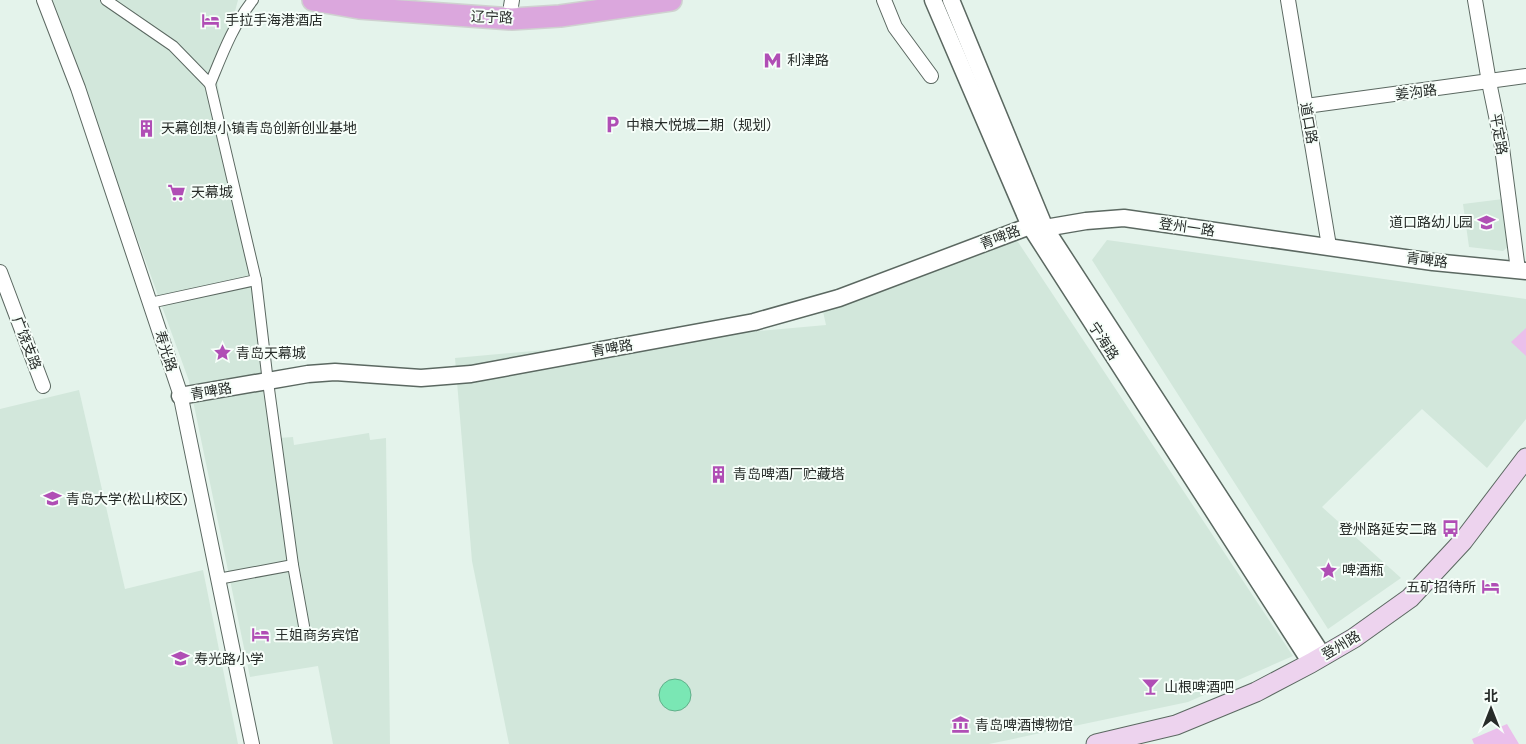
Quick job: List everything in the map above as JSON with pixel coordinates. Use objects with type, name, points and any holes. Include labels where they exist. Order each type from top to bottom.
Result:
[{"type":"main road","name":"辽宁路","points":[[313,0],[359,8],[512,19],[560,16],[671,0]]},
{"type":"main road","name":"辽宁路","points":[[429,0],[512,3],[584,0]]},
{"type":"main road","name":"登州路","points":[[1096,744],[1176,725],[1256,692],[1354,638],[1410,598],[1463,541],[1526,458]]},
{"type":"street","name":"寿光路","points":[[44,0],[78,88],[180,396],[252,744]]},
{"type":"street","points":[[106,0],[173,46],[210,84],[256,280],[267,374]]},
{"type":"street","points":[[210,84],[242,13],[253,0]]},
{"type":"street","points":[[884,0],[895,27],[930,76]]},
{"type":"street","name":"宁海路","points":[[933,0],[1037,227],[1317,659]]},
{"type":"street","name":"宁海路","points":[[951,0],[1037,227]]},
{"type":"street","name":"道口路","points":[[1288,0],[1329,246]]},
{"type":"street","name":"平定路","points":[[1475,0],[1501,140],[1522,270]]},
{"type":"street","name":"姜沟路","points":[[1306,106],[1526,76]]},
{"type":"street","name":"登州一路","points":[[1037,227],[1124,218],[1329,246]]},
{"type":"street","name":"青啤路","points":[[180,396],[308,374],[335,372],[421,378],[471,374],[754,322],[839,298],[1037,227]]},
{"type":"street","name":"青啤路","points":[[1329,246],[1433,262],[1522,270]]},
{"type":"street","name":"广饶支路","points":[[0,272],[43,386]]},
{"type":"street","points":[[150,303],[256,280]]},
{"type":"street","points":[[269,389],[293,565],[304,626]]},
{"type":"street","points":[[218,579],[293,565]]},
{"type":"shaded area","name":"青岛天幕城","points":[[51,0],[238,0],[217,80],[279,438],[293,437],[294,445],[369,433],[370,440],[386,438],[390,744],[333,744],[318,666],[250,677],[189,381]]},
{"type":"shaded area","name":"道口路幼儿园","points":[[1503,199],[1509,246],[1503,251],[1469,247],[1463,204]]},
{"type":"shaded area","points":[[1014,236],[1293,656],[1188,702],[989,744],[509,744],[472,561],[455,358],[826,325],[820,298]]},
{"type":"shaded area","points":[[1107,240],[1526,299],[1526,419],[1487,468],[1422,409],[1322,507],[1401,578],[1328,629],[1092,260]]},
{"type":"shaded area","points":[[1526,328],[1526,356],[1511,342]]},
{"type":"shaded area","name":"青岛大学(松山校区)","points":[[79,390],[125,589],[203,570],[238,744],[0,744],[0,409]]},
{"type":"shaded area","points":[[675,679],[686,684],[691,695],[686,706],[675,711],[664,706],[659,695],[664,684]]},
{"type":"shaded area","points":[[1507,724],[1519,744],[1474,744],[1472,739]]},
{"type":"place","name":"手拉手海港酒店","points":[[211,20]]},
{"type":"place","name":"利津路","points":[[773,60]]},
{"type":"place","name":"中粮大悦城二期（规划）","points":[[612,125]]},
{"type":"place","name":"天幕创想小镇青岛创新创业基地","points":[[147,128]]},
{"type":"place","name":"天幕城","points":[[177,192]]},
{"type":"place","name":"道口路幼儿园","points":[[1487,222]]},
{"type":"place","name":"青岛天幕城","points":[[222,353]]},
{"type":"place","name":"青岛啤酒厂贮藏塔","points":[[719,474]]},
{"type":"place","name":"青岛大学(松山校区)","points":[[52,499]]},
{"type":"place","name":"登州路延安二路","points":[[1451,529]]},
{"type":"place","name":"啤酒瓶","points":[[1328,570]]},
{"type":"place","name":"五矿招待所","points":[[1490,587]]},
{"type":"place","name":"王姐商务宾馆","points":[[261,635]]},
{"type":"place","name":"寿光路小学","points":[[180,659]]},
{"type":"place","name":"山根啤酒吧","points":[[1150,687]]},
{"type":"place","name":"青岛啤酒博物馆","points":[[961,725]]}]
